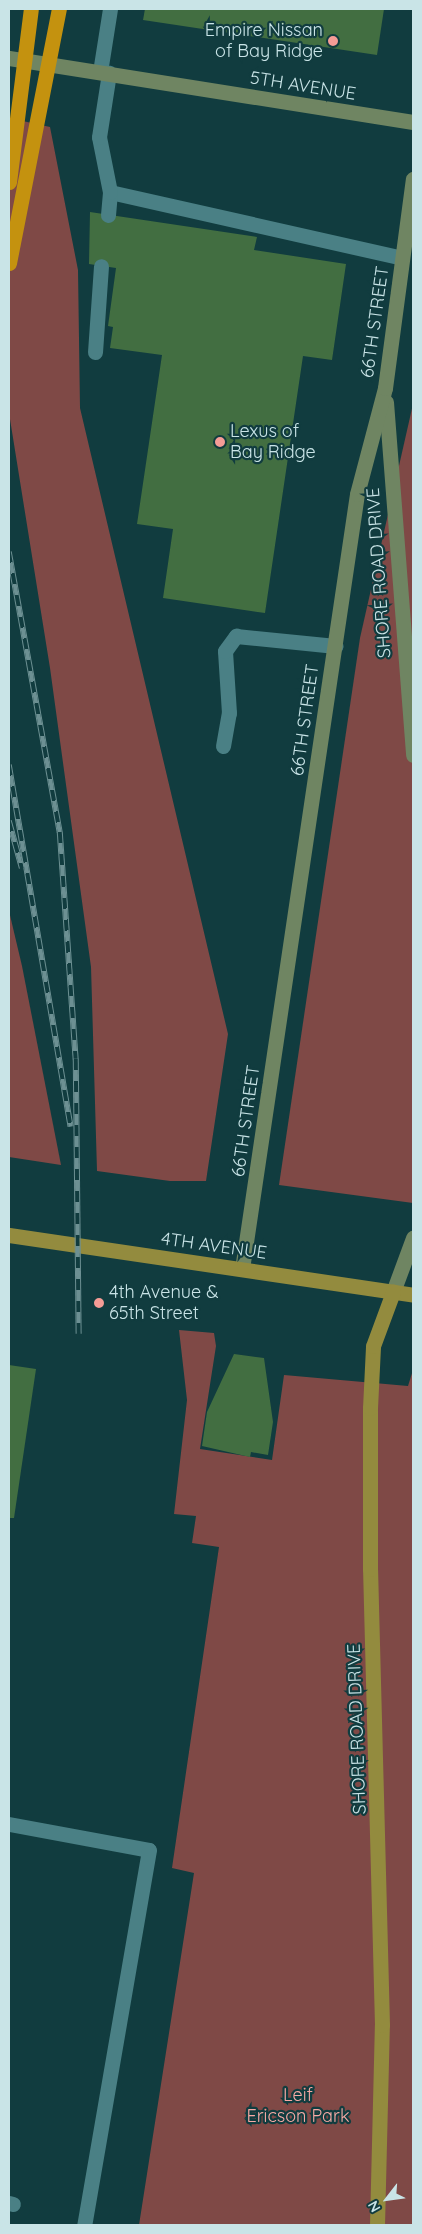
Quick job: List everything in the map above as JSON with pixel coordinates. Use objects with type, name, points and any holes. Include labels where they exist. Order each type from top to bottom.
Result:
[{"type":"highway","points":[[9,182],[31,9]]},
{"type":"highway","points":[[9,263],[59,9]]},
{"type":"main road","name":"4TH AVENUE","points":[[9,1234],[413,1294]]},
{"type":"main road","name":"SHORE ROAD DRIVE","points":[[377,2225],[382,2025],[370,1569],[370,1408],[373,1346],[393,1292]]},
{"type":"street","points":[[108,215],[110,192],[99,137],[110,9]]},
{"type":"street","name":"5TH AVENUE","points":[[16,59],[413,122]]},
{"type":"street","name":"66TH STREET","points":[[242,1269],[336,646],[357,494],[385,388],[413,179]]},
{"type":"street","points":[[110,192],[402,258]]},
{"type":"street","points":[[95,352],[101,266]]},
{"type":"street","name":"SHORE ROAD DRIVE","points":[[385,388],[413,755]]},
{"type":"street","points":[[223,746],[229,713],[225,651],[236,636],[336,646]]},
{"type":"street","name":"SHORE ROAD DRIVE","points":[[393,1292],[413,1238]]},
{"type":"street","points":[[9,1824],[149,1850],[84,2225]]},
{"type":"green space","points":[[9,118],[50,127],[78,270],[80,408],[228,1034],[206,1181],[170,1181],[97,1171],[91,967],[50,668],[9,413]]},
{"type":"green space","points":[[413,404],[413,1203],[279,1185],[360,638]]},
{"type":"green space","points":[[9,911],[22,966],[61,1165],[9,1157]]},
{"type":"green space","name":"Leif Ericson Park","points":[[179,1330],[214,1333],[216,1346],[200,1449],[272,1460],[284,1375],[408,1386],[413,1370],[413,2225],[139,2225],[194,1873],[172,1868],[219,1547],[192,1543],[196,1516],[174,1514],[187,1400]]},
{"type":"building","name":"Empire Nissan of Bay Ridge","points":[[145,9],[384,9],[377,55],[143,20]]},
{"type":"building","name":"Lexus of Bay Ridge","points":[[90,212],[257,237],[254,250],[346,264],[332,360],[303,356],[265,613],[163,598],[173,529],[137,524],[162,355],[110,348],[113,327],[108,326],[116,268],[89,264]]},
{"type":"building","points":[[234,1354],[264,1358],[273,1422],[268,1455],[251,1452],[250,1457],[202,1446],[207,1412]]},
{"type":"building","points":[[9,1365],[36,1369],[14,1518],[9,1518]]},
{"type":"railway","points":[[9,552],[60,832],[76,1059],[79,1334]]},
{"type":"railway","points":[[9,765],[71,1127]]},
{"type":"railway","points":[[9,821],[22,868]]},
{"type":"place","name":"Empire Nissan of Bay Ridge","points":[[333,41]]},
{"type":"place","name":"Lexus of Bay Ridge","points":[[220,442]]},
{"type":"place","name":"4th Avenue & 65th Street","points":[[99,1303]]}]
